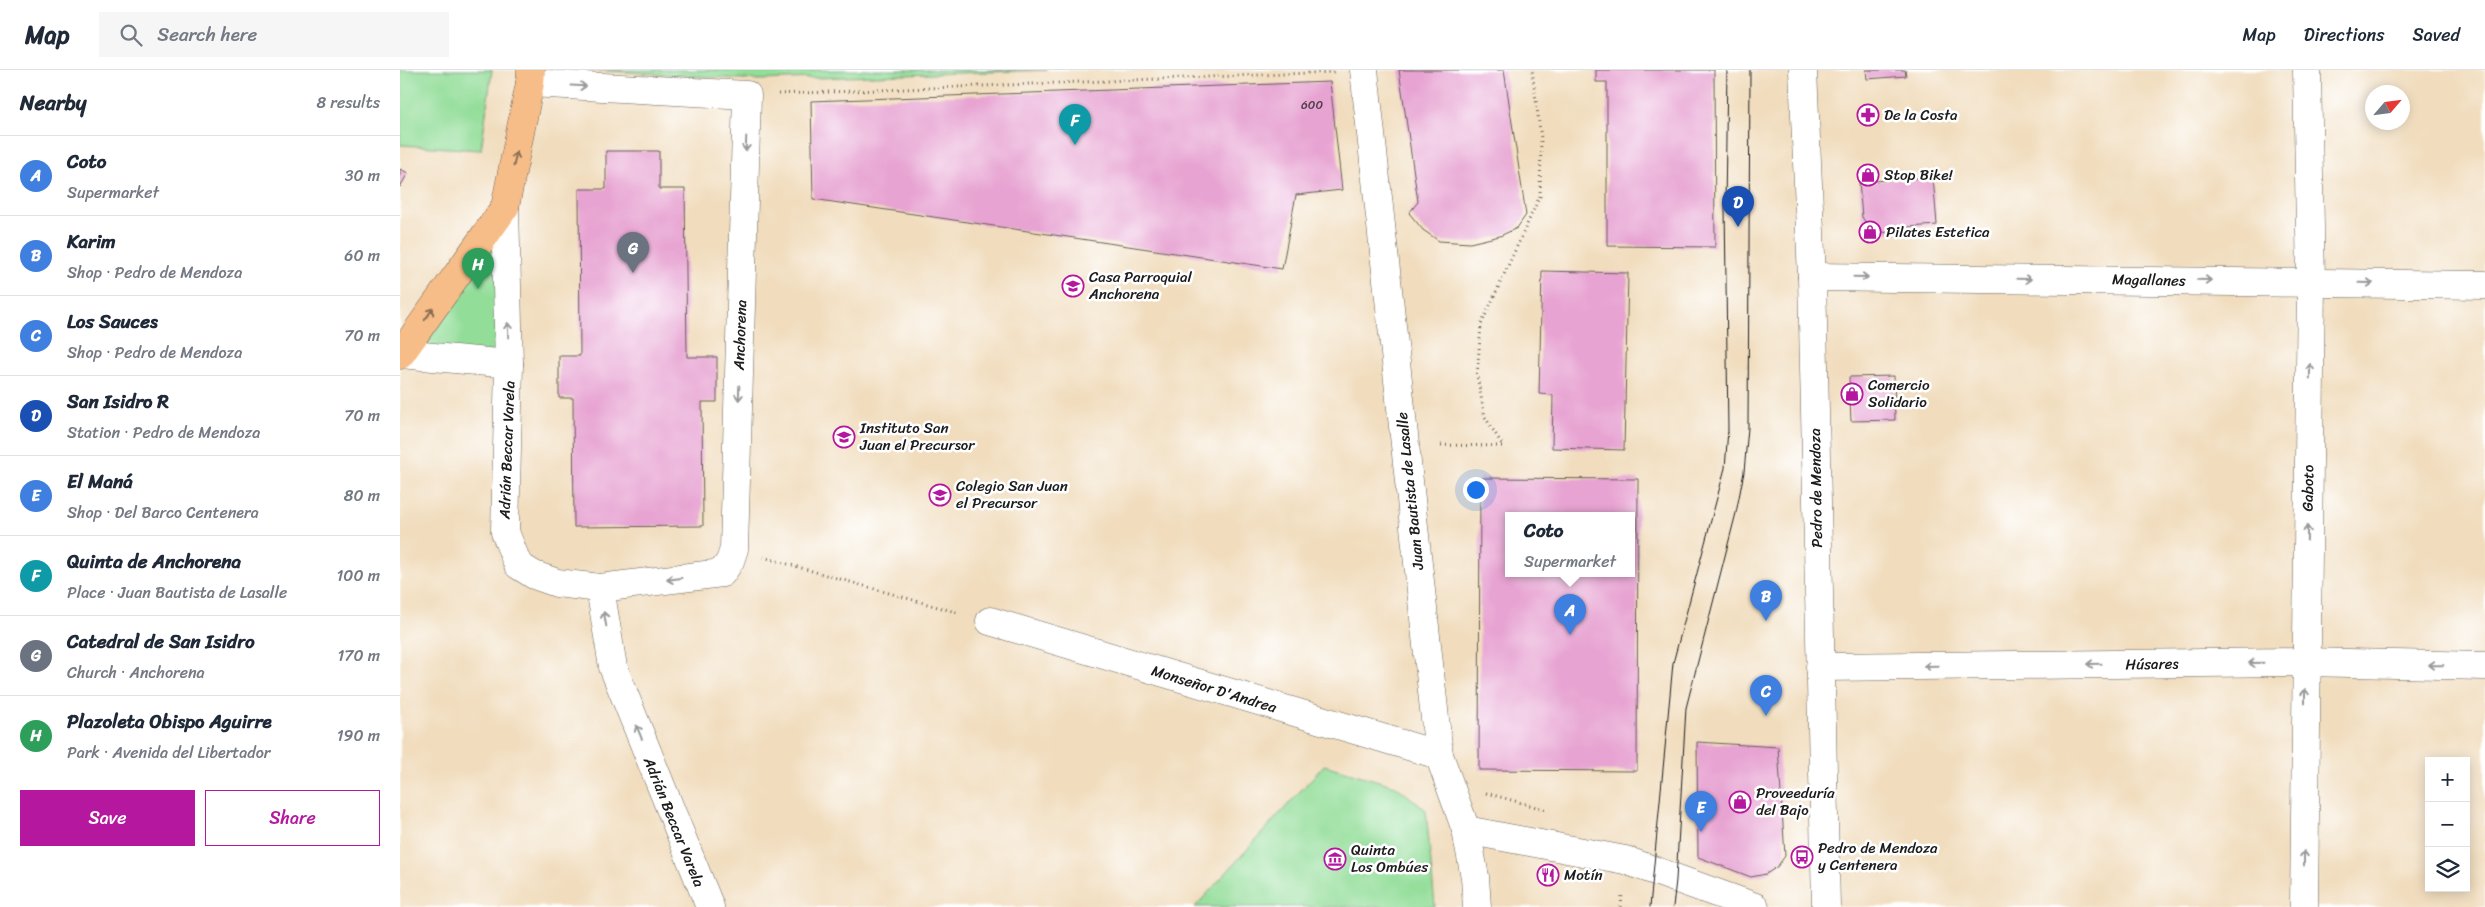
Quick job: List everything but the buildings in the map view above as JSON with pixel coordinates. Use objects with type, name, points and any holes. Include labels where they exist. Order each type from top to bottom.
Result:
[{"type":"main road","points":[[401,355],[505,207],[530,77]]},
{"type":"street","name":"Juan Bautista de Lasalle","points":[[1364,70],[1439,755],[1466,830],[1475,877],[1477,907]]},
{"type":"street","name":"Pedro de Mendoza","points":[[1803,70],[1812,276],[1826,907]]},
{"type":"street","name":"Gaboto","points":[[2304,907],[2312,282],[2307,70]]},
{"type":"street","points":[[530,77],[747,95]]},
{"type":"street","name":"Anchorena","points":[[600,588],[722,573],[730,561],[734,548],[747,95]]},
{"type":"street","name":"Adrián Beccar Varela","points":[[505,207],[509,364],[505,532],[518,565],[534,575],[557,583],[600,588],[613,667],[710,907]]},
{"type":"street","name":"Magallanes","points":[[1812,276],[2485,285]]},
{"type":"street","points":[[401,355],[509,364]]},
{"type":"street","name":"Monseñor D'Andrea","points":[[990,621],[1439,755]]},
{"type":"street","name":"Húsares","points":[[1820,667],[2306,662],[2485,666]]},
{"type":"street","points":[[1466,830],[1625,860],[1744,905]]},
{"type":"path","points":[[747,95],[1364,70]]},
{"type":"path","points":[[1435,455],[1435,445],[1504,446],[1485,417],[1477,376],[1481,325],[1540,196],[1541,138],[1532,70]]},
{"type":"path","points":[[734,548],[990,621]]},
{"type":"path","points":[[1476,790],[1551,811]]},
{"type":"green space","points":[[400,70],[492,70],[481,150],[400,145]]},
{"type":"green space","points":[[591,70],[1047,70],[759,80]]},
{"type":"green space","points":[[497,232],[499,355],[419,346]]},
{"type":"green space","name":"Quinta Los Ombúes","points":[[1324,765],[1396,786],[1426,810],[1435,907],[1195,907]]},
{"type":"tram line","points":[[1650,907],[1673,663],[1725,468],[1728,430],[1725,206],[1727,70]]},
{"type":"tram line","points":[[1673,907],[1686,708],[1736,513],[1744,472],[1748,428],[1750,70]]},
{"type":"place","name":"De la Costa","points":[[1868,115]]},
{"type":"place","name":"Quinta de Anchorena","points":[[1075,145]]},
{"type":"place","name":"Stop Bike!","points":[[1868,175]]},
{"type":"place","name":"San Isidro R","points":[[1738,227]]},
{"type":"place","name":"Pilates Estetica","points":[[1870,232]]},
{"type":"place","name":"Catedral de San Isidro","points":[[633,273]]},
{"type":"place","name":"Casa Parroquial Anchorena","points":[[1073,286]]},
{"type":"place","name":"Plazoleta Obispo Aguirre","points":[[478,289]]},
{"type":"place","name":"Comercio Solidario","points":[[1852,394]]},
{"type":"place","name":"Instituto San Juan el Precursor","points":[[844,437]]},
{"type":"place","name":"Colegio San Juan el Precursor","points":[[940,495]]},
{"type":"place","name":"Karim","points":[[1766,621]]},
{"type":"place","name":"Coto","points":[[1570,635]]},
{"type":"place","name":"Los Sauces","points":[[1766,716]]},
{"type":"place","name":"Proveeduría del Bajo","points":[[1740,802]]},
{"type":"place","name":"El Maná","points":[[1701,832]]},
{"type":"place","name":"Pedro de Mendoza y Centenera","points":[[1802,857]]},
{"type":"place","name":"Quinta Los Ombúes","points":[[1335,859]]},
{"type":"place","name":"Motín","points":[[1548,875]]}]
